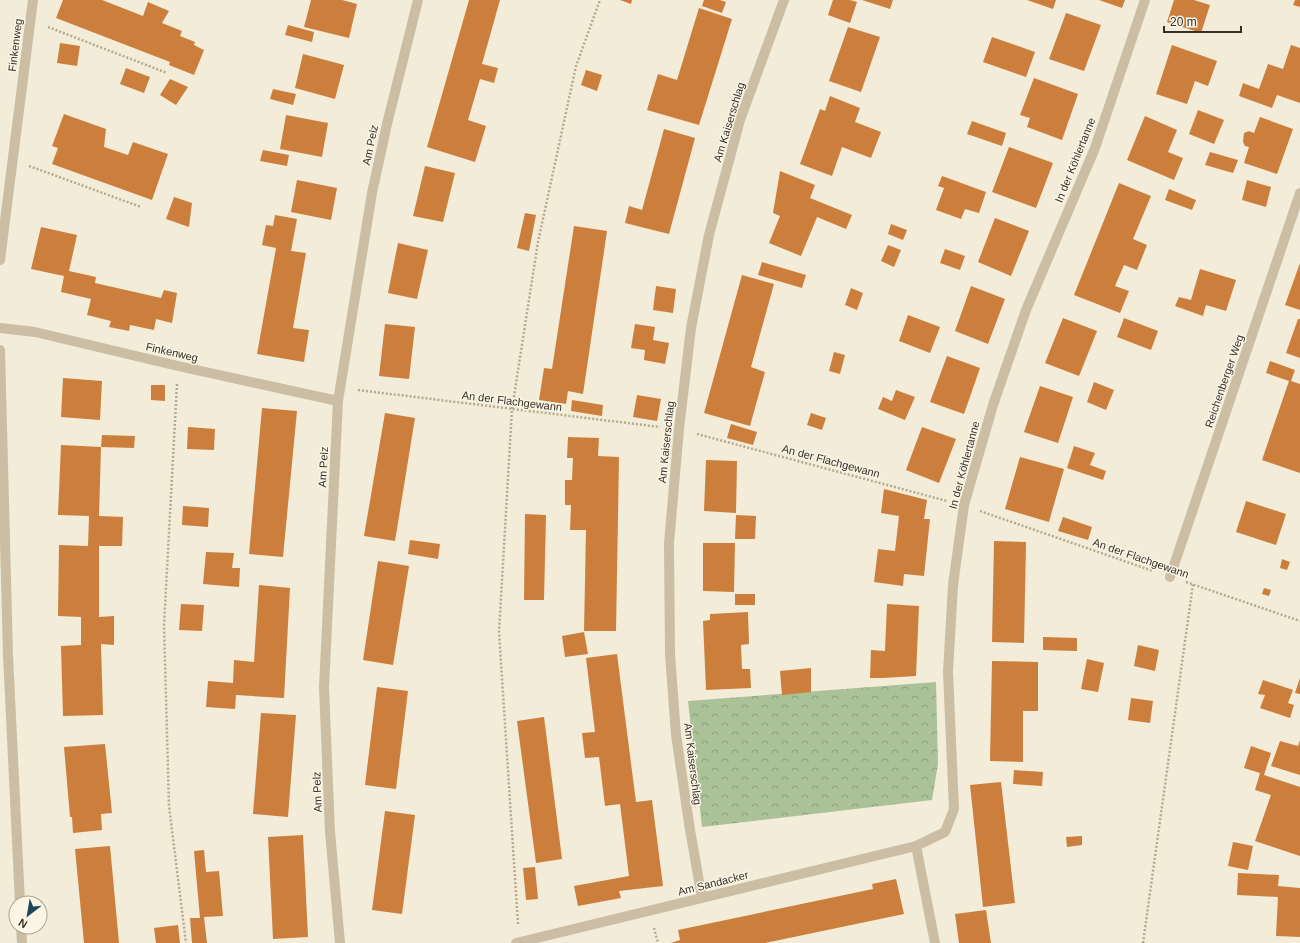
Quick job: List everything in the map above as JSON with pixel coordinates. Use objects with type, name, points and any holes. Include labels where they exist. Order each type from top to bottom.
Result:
[{"type":"street","name":"Finkenweg","points":[[0,260],[33,0]]},
{"type":"street","name":"Am Pelz","points":[[340,943],[330,832],[324,686],[338,401],[372,193],[387,124],[418,0]]},
{"type":"street","name":"Am Kaiserschlag","points":[[702,898],[676,735],[670,654],[669,543],[679,429],[691,328],[709,235],[740,120],[784,0]]},
{"type":"street","name":"In der Köhlertanne","points":[[916,846],[945,832],[954,809],[948,672],[953,584],[964,505],[993,405],[1026,310],[1095,148],[1145,0]]},
{"type":"street","name":"Reichenberger Weg","points":[[1170,577],[1300,193]]},
{"type":"street","name":"Finkenweg","points":[[0,328],[35,332],[178,366],[338,401]]},
{"type":"street","points":[[0,350],[8,655],[20,895]]},
{"type":"street","points":[[916,846],[935,943]]},
{"type":"street","name":"Am Sandacker","points":[[518,943],[916,846]]},
{"type":"path","points":[[518,943],[500,632],[512,409],[538,242],[576,66],[600,0]]},
{"type":"path","points":[[30,20],[167,73]]},
{"type":"path","points":[[12,160],[141,207]]},
{"type":"path","points":[[178,366],[164,625],[169,806],[186,943]]},
{"type":"path","name":"An der Flachgewann","points":[[341,387],[679,429],[964,505],[1300,621]]},
{"type":"path","points":[[1143,943],[1193,584]]},
{"type":"green space","points":[[936,682],[938,764],[932,800],[702,827],[688,701]]},
{"type":"building","points":[[63,0],[102,0],[143,16],[148,2],[169,11],[162,23],[182,31],[180,36],[195,42],[194,45],[204,50],[194,75],[169,65],[170,62],[56,18]]},
{"type":"building","points":[[311,0],[342,0],[357,4],[349,38],[304,27]]},
{"type":"building","points":[[469,0],[500,0],[482,64],[498,68],[494,83],[480,79],[468,120],[486,126],[475,162],[427,147]]},
{"type":"building","points":[[620,0],[632,0],[631,4]]},
{"type":"building","points":[[704,0],[720,0],[726,2],[722,13],[702,6]]},
{"type":"building","points":[[833,0],[850,0],[857,2],[850,23],[828,15]]},
{"type":"building","points":[[862,0],[893,0],[890,9]]},
{"type":"building","points":[[1027,0],[1056,0],[1053,9]]},
{"type":"building","points":[[1099,0],[1125,0],[1122,8]]},
{"type":"building","points":[[1174,0],[1194,0],[1210,5],[1201,33],[1167,22]]},
{"type":"building","points":[[1295,0],[1300,0],[1300,7],[1293,5]]},
{"type":"building","points":[[699,8],[732,19],[699,125],[647,110],[658,74],[677,80]]},
{"type":"building","points":[[1066,13],[1101,25],[1084,71],[1049,59]]},
{"type":"building","points":[[288,25],[314,32],[312,42],[285,35]]},
{"type":"building","points":[[848,27],[880,37],[861,92],[829,81]]},
{"type":"building","points":[[992,37],[1035,52],[1026,77],[983,62]]},
{"type":"building","points":[[60,43],[80,46],[77,66],[57,63]]},
{"type":"building","points":[[1172,45],[1217,61],[1208,86],[1195,81],[1187,104],[1156,94]]},
{"type":"building","points":[[1291,45],[1300,48],[1300,103],[1277,95],[1272,108],[1239,96],[1243,83],[1259,89],[1268,64],[1283,69]]},
{"type":"building","points":[[303,54],[344,65],[335,99],[295,88]]},
{"type":"building","points":[[126,68],[150,77],[144,93],[120,84]]},
{"type":"building","points":[[586,70],[602,75],[597,91],[581,85]]},
{"type":"building","points":[[1034,78],[1078,94],[1062,140],[1027,127],[1030,118],[1020,115]]},
{"type":"building","points":[[170,79],[188,87],[176,105],[160,95]]},
{"type":"building","points":[[273,89],[296,94],[293,105],[270,99]]},
{"type":"building","points":[[830,96],[860,108],[855,122],[881,132],[871,158],[842,147],[832,176],[800,164],[820,109],[825,111]]},
{"type":"building","points":[[1198,110],[1224,120],[1214,144],[1189,134]]},
{"type":"building","points":[[64,114],[106,129],[104,147],[128,155],[133,142],[168,154],[152,200],[52,164],[58,148],[52,146]]},
{"type":"building","points":[[286,115],[328,123],[322,157],[280,149]]},
{"type":"building","points":[[1145,116],[1177,130],[1168,152],[1183,158],[1174,180],[1127,160]]},
{"type":"building","points":[[1260,117],[1293,129],[1277,174],[1244,163],[1249,147],[1245,146],[1243,142],[1244,133],[1249,131],[1254,133]]},
{"type":"building","points":[[972,121],[1006,133],[1002,146],[967,134]]},
{"type":"building","points":[[664,129],[695,138],[669,234],[625,223],[629,206],[642,210]]},
{"type":"building","points":[[1009,147],[1053,163],[1036,208],[992,192]]},
{"type":"building","points":[[263,150],[289,155],[287,166],[260,161]]},
{"type":"building","points":[[1210,152],[1238,160],[1233,173],[1205,165]]},
{"type":"building","points":[[425,166],[455,173],[443,222],[413,216]]},
{"type":"building","points":[[780,171],[815,185],[810,198],[852,215],[846,229],[817,217],[801,256],[769,243],[780,216],[773,213]]},
{"type":"building","points":[[942,176],[986,192],[979,213],[965,209],[961,219],[936,210],[944,188],[938,186]]},
{"type":"building","points":[[297,180],[337,188],[331,220],[291,212]]},
{"type":"building","points":[[1247,180],[1271,187],[1266,207],[1242,200]]},
{"type":"building","points":[[1119,183],[1151,196],[1133,239],[1147,245],[1137,270],[1124,265],[1115,286],[1129,291],[1120,313],[1074,295]]},
{"type":"building","points":[[1169,189],[1196,200],[1192,210],[1165,200]]},
{"type":"building","points":[[174,197],[192,203],[189,227],[166,219]]},
{"type":"building","points":[[525,213],[536,215],[529,251],[517,248]]},
{"type":"building","points":[[275,215],[297,219],[291,251],[306,253],[293,328],[309,330],[304,362],[257,354],[276,248],[262,245],[266,225],[273,226]]},
{"type":"building","points":[[995,218],[1029,231],[1011,276],[978,262]]},
{"type":"building","points":[[891,224],[907,230],[903,240],[888,234]]},
{"type":"building","points":[[574,226],[607,231],[583,394],[568,391],[566,404],[539,400],[544,368],[552,369]]},
{"type":"building","points":[[41,227],[77,235],[69,271],[96,277],[95,283],[161,298],[164,290],[177,293],[172,323],[156,319],[154,330],[130,325],[129,331],[109,327],[111,321],[87,315],[91,299],[61,292],[64,276],[31,269]]},
{"type":"building","points":[[398,243],[428,250],[417,299],[388,293]]},
{"type":"building","points":[[888,245],[901,250],[894,267],[881,261]]},
{"type":"building","points":[[945,249],[965,256],[960,270],[940,263]]},
{"type":"building","points":[[762,262],[806,275],[802,288],[758,275]]},
{"type":"building","points":[[1300,263],[1300,310],[1285,305]]},
{"type":"building","points":[[1200,269],[1236,280],[1226,311],[1206,305],[1203,316],[1175,306],[1179,297],[1191,300]]},
{"type":"building","points":[[742,275],[774,284],[751,367],[765,372],[750,426],[704,413]]},
{"type":"building","points":[[656,286],[676,289],[673,313],[653,310]]},
{"type":"building","points":[[971,286],[1005,299],[988,344],[955,331]]},
{"type":"building","points":[[851,288],[863,293],[857,310],[845,305]]},
{"type":"building","points":[[908,315],[940,327],[930,353],[899,341]]},
{"type":"building","points":[[1063,318],[1097,331],[1079,376],[1045,363]]},
{"type":"building","points":[[1124,318],[1158,331],[1151,350],[1117,337]]},
{"type":"building","points":[[1298,319],[1300,319],[1300,358],[1286,353]]},
{"type":"building","points":[[385,324],[415,327],[409,379],[379,376]]},
{"type":"building","points":[[635,324],[655,327],[653,340],[669,343],[665,364],[644,360],[645,350],[631,348]]},
{"type":"building","points":[[834,352],[845,355],[840,374],[829,371]]},
{"type":"building","points":[[947,356],[980,368],[964,414],[930,402]]},
{"type":"building","points":[[1270,361],[1295,370],[1291,381],[1300,384],[1300,473],[1262,460],[1289,381],[1266,373]]},
{"type":"building","points":[[63,378],[102,381],[100,420],[61,417]]},
{"type":"building","points":[[1094,382],[1114,390],[1106,410],[1087,402]]},
{"type":"building","points":[[151,385],[165,385],[165,401],[151,400]]},
{"type":"building","points":[[1040,386],[1073,397],[1058,443],[1024,432]]},
{"type":"building","points":[[896,390],[915,397],[905,420],[878,409],[883,397],[892,401]]},
{"type":"building","points":[[637,395],[661,399],[657,421],[633,417]]},
{"type":"building","points":[[572,400],[603,405],[602,416],[571,411]]},
{"type":"building","points":[[262,408],[297,411],[283,557],[249,554]]},
{"type":"building","points":[[385,413],[415,418],[395,541],[364,536]]},
{"type":"building","points":[[811,413],[826,418],[822,430],[807,425]]},
{"type":"building","points":[[731,424],[757,432],[753,445],[727,438]]},
{"type":"building","points":[[188,427],[215,429],[214,450],[187,449]]},
{"type":"building","points":[[922,427],[956,439],[939,483],[906,470]]},
{"type":"building","points":[[102,435],[135,436],[134,448],[101,447]]},
{"type":"building","points":[[568,437],[599,438],[598,456],[619,457],[616,631],[584,631],[586,530],[570,530],[571,505],[565,505],[565,480],[572,480],[573,458],[567,458]]},
{"type":"building","points":[[61,445],[101,447],[99,516],[123,517],[122,546],[99,546],[99,617],[114,616],[114,645],[101,644],[103,715],[63,716],[61,646],[81,645],[81,617],[58,616],[59,545],[88,546],[89,516],[58,515]]},
{"type":"building","points":[[1074,446],[1095,453],[1090,465],[1106,471],[1103,480],[1067,468]]},
{"type":"building","points":[[1020,457],[1064,469],[1049,522],[1005,509]]},
{"type":"building","points":[[706,460],[737,461],[736,513],[704,511]]},
{"type":"building","points":[[884,489],[927,500],[924,519],[930,519],[924,576],[904,574],[903,586],[874,582],[878,549],[895,551],[899,516],[881,513]]},
{"type":"building","points":[[1246,501],[1286,514],[1276,545],[1236,532]]},
{"type":"building","points":[[183,506],[209,508],[208,527],[182,525]]},
{"type":"building","points":[[525,514],[546,515],[544,600],[524,600]]},
{"type":"building","points":[[736,515],[756,516],[755,539],[735,539]]},
{"type":"building","points":[[1063,517],[1092,527],[1088,540],[1058,531]]},
{"type":"building","points":[[410,540],[440,544],[438,559],[408,554]]},
{"type":"building","points":[[994,541],[1026,542],[1024,643],[992,642]]},
{"type":"building","points":[[703,543],[735,543],[734,592],[703,591]]},
{"type":"building","points":[[206,552],[234,553],[232,568],[240,568],[239,587],[203,584]]},
{"type":"building","points":[[1282,559],[1290,562],[1287,570],[1280,568]]},
{"type":"building","points":[[378,561],[409,566],[393,665],[363,660]]},
{"type":"building","points":[[259,585],[290,588],[284,698],[236,695],[235,709],[206,707],[208,681],[233,683],[234,660],[254,662]]},
{"type":"building","points":[[1264,588],[1271,590],[1269,596],[1262,594]]},
{"type":"building","points":[[735,594],[755,594],[755,605],[735,605]]},
{"type":"building","points":[[181,604],[204,605],[202,631],[179,630]]},
{"type":"building","points":[[887,604],[919,606],[916,676],[870,678],[871,650],[885,651]]},
{"type":"building","points":[[748,612],[749,644],[741,645],[742,669],[750,669],[751,688],[706,690],[703,621],[710,620],[710,614]]},
{"type":"building","points":[[584,632],[588,654],[565,657],[562,636]]},
{"type":"building","points":[[1043,637],[1077,638],[1077,651],[1043,650]]},
{"type":"building","points":[[1138,645],[1159,650],[1155,671],[1134,666]]},
{"type":"building","points":[[617,654],[636,802],[652,800],[663,886],[619,891],[621,898],[578,906],[574,886],[629,876],[620,804],[605,806],[599,757],[585,758],[582,733],[595,732],[586,658]]},
{"type":"building","points":[[1087,659],[1104,663],[1098,692],[1081,689]]},
{"type":"building","points":[[992,661],[1038,662],[1038,711],[1023,711],[1023,762],[990,761]]},
{"type":"building","points":[[811,668],[811,692],[782,695],[780,671]]},
{"type":"building","points":[[1300,678],[1300,694],[1295,693]]},
{"type":"building","points":[[1263,680],[1293,690],[1288,703],[1294,705],[1290,718],[1260,708],[1265,695],[1258,694]]},
{"type":"building","points":[[377,687],[408,691],[396,789],[365,785]]},
{"type":"building","points":[[1131,698],[1153,701],[1150,723],[1128,720]]},
{"type":"building","points":[[261,713],[296,715],[288,817],[253,814]]},
{"type":"building","points":[[544,717],[562,859],[536,863],[517,721]]},
{"type":"building","points":[[1300,740],[1300,775],[1271,766],[1280,741],[1298,746]]},
{"type":"building","points":[[105,744],[112,813],[101,814],[102,830],[73,833],[72,817],[70,817],[64,747]]},
{"type":"building","points":[[1251,746],[1271,753],[1264,775],[1300,787],[1300,856],[1255,841],[1271,795],[1255,790],[1260,773],[1244,768]]},
{"type":"building","points":[[1014,770],[1043,772],[1042,786],[1013,784]]},
{"type":"building","points":[[1001,782],[1015,903],[983,907],[970,785]]},
{"type":"building","points":[[385,811],[415,815],[402,914],[372,910]]},
{"type":"building","points":[[303,835],[308,937],[273,939],[268,837]]},
{"type":"building","points":[[1082,836],[1082,845],[1067,847],[1066,837]]},
{"type":"building","points":[[1233,842],[1253,846],[1248,870],[1228,866]]},
{"type":"building","points":[[110,846],[119,943],[84,943],[75,849]]},
{"type":"building","points":[[204,850],[206,872],[219,871],[223,916],[204,917],[207,943],[192,943],[190,918],[200,918],[194,851]]},
{"type":"building","points":[[535,867],[538,899],[526,900],[523,868]]},
{"type":"building","points":[[1238,873],[1279,875],[1278,886],[1300,888],[1300,937],[1276,936],[1278,897],[1237,895]]},
{"type":"building","points":[[896,879],[904,914],[765,943],[671,943],[680,940],[678,930],[873,889],[872,884]]},
{"type":"building","points":[[986,910],[991,943],[959,943],[955,914]]},
{"type":"building","points":[[178,925],[180,943],[156,943],[154,928]]}]
